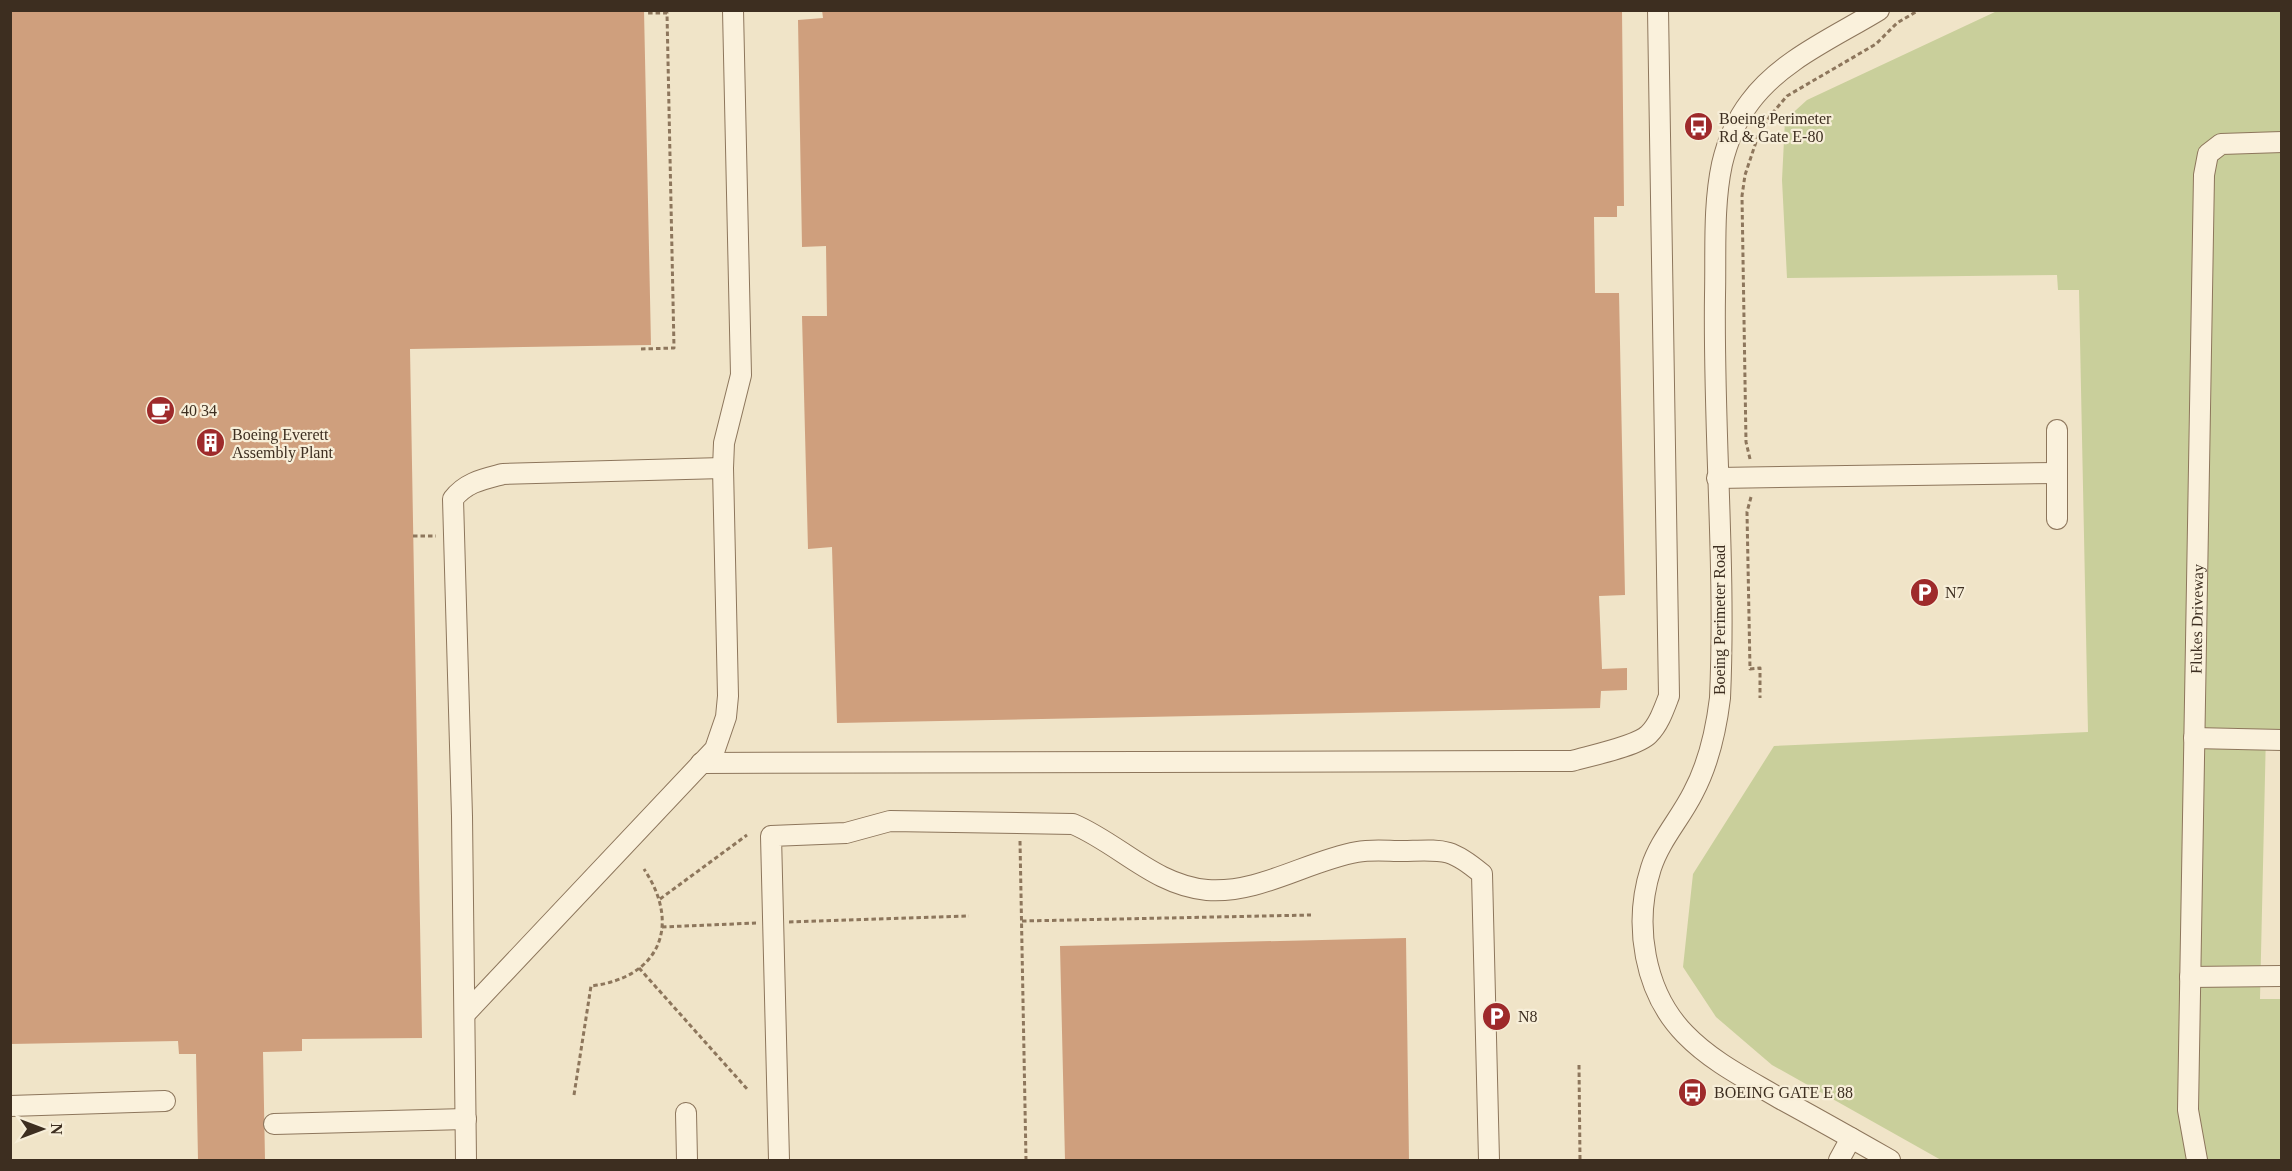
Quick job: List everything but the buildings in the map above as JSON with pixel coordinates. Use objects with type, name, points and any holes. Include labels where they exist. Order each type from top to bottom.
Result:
[{"type":"street","points":[[465,1014],[701,763],[721,737],[729,696],[724,443],[741,375],[733,10]]},
{"type":"street","points":[[701,763],[1572,760],[1617,748],[1648,736],[1661,718],[1669,696],[1658,10]]},
{"type":"street","name":"Boeing Perimeter Road","points":[[1879,10],[1795,61],[1750,101],[1730,140],[1722,163],[1717,211],[1715,318],[1722,663],[1717,727],[1700,780],[1660,846],[1651,869],[1642,914],[1645,953],[1657,992],[1684,1033],[1730,1069],[1890,1161]]},
{"type":"street","name":"Flukes Driveway","points":[[2197,1161],[2188,1110],[2204,175],[2208,154],[2221,144],[2282,142]]},
{"type":"street","points":[[2057,430],[2057,519]]},
{"type":"street","points":[[466,1161],[465,1014],[453,499],[475,481],[503,474],[723,468]]},
{"type":"street","points":[[1717,477],[2057,473]]},
{"type":"street","points":[[2194,738],[2282,740]]},
{"type":"street","points":[[778,1161],[771,836],[846,833],[890,821],[1073,824],[1100,836],[1148,871],[1177,885],[1209,890],[1245,887],[1358,852],[1445,850],[1462,856],[1482,874],[1489,1161]]},
{"type":"street","points":[[2190,977],[2282,976]]},
{"type":"street","points":[[10,1106],[165,1101]]},
{"type":"street","points":[[686,1113],[687,1161]]},
{"type":"street","points":[[274,1124],[466,1119]]},
{"type":"street","points":[[1839,1161],[1851,1138]]},
{"type":"path","points":[[641,349],[674,348],[668,13],[647,13],[647,10]]},
{"type":"path","points":[[1750,459],[1746,442],[1742,196],[1750,157],[1770,116],[1787,96],[1876,44],[1898,23],[1918,10]]},
{"type":"path","points":[[1751,497],[1747,512],[1750,669],[1760,668],[1760,699]]},
{"type":"path","points":[[1020,822],[1026,1161]]},
{"type":"path","points":[[660,899],[747,836]]},
{"type":"path","points":[[574,1095],[591,986],[614,983],[639,968],[651,956],[662,927],[663,911],[657,889],[644,869]]},
{"type":"path","points":[[1021,921],[1311,915]]},
{"type":"path","points":[[662,927],[969,916]]},
{"type":"path","points":[[639,968],[748,1090]]},
{"type":"path","points":[[1579,1065],[1580,1161]]},
{"type":"green space","points":[[1997,11],[2281,11],[2282,732],[2266,732],[2260,999],[2281,999],[2281,1160],[1941,1160],[1772,1065],[1716,1017],[1683,967],[1693,874],[1774,746],[2088,732],[2079,290],[2058,290],[2057,275],[1787,278],[1782,180],[1785,120],[1807,100]]},
{"type":"place","name":"Boeing Perimeter Rd & Gate E-80","points":[[1698,127]]},
{"type":"place","name":"40 34","points":[[160,410]]},
{"type":"place","name":"Boeing Everett Assembly Plant","points":[[211,443]]},
{"type":"place","name":"N7","points":[[1924,592]]},
{"type":"place","name":"N8","points":[[1497,1016]]},
{"type":"place","name":"BOEING GATE E 88","points":[[1693,1092]]}]
